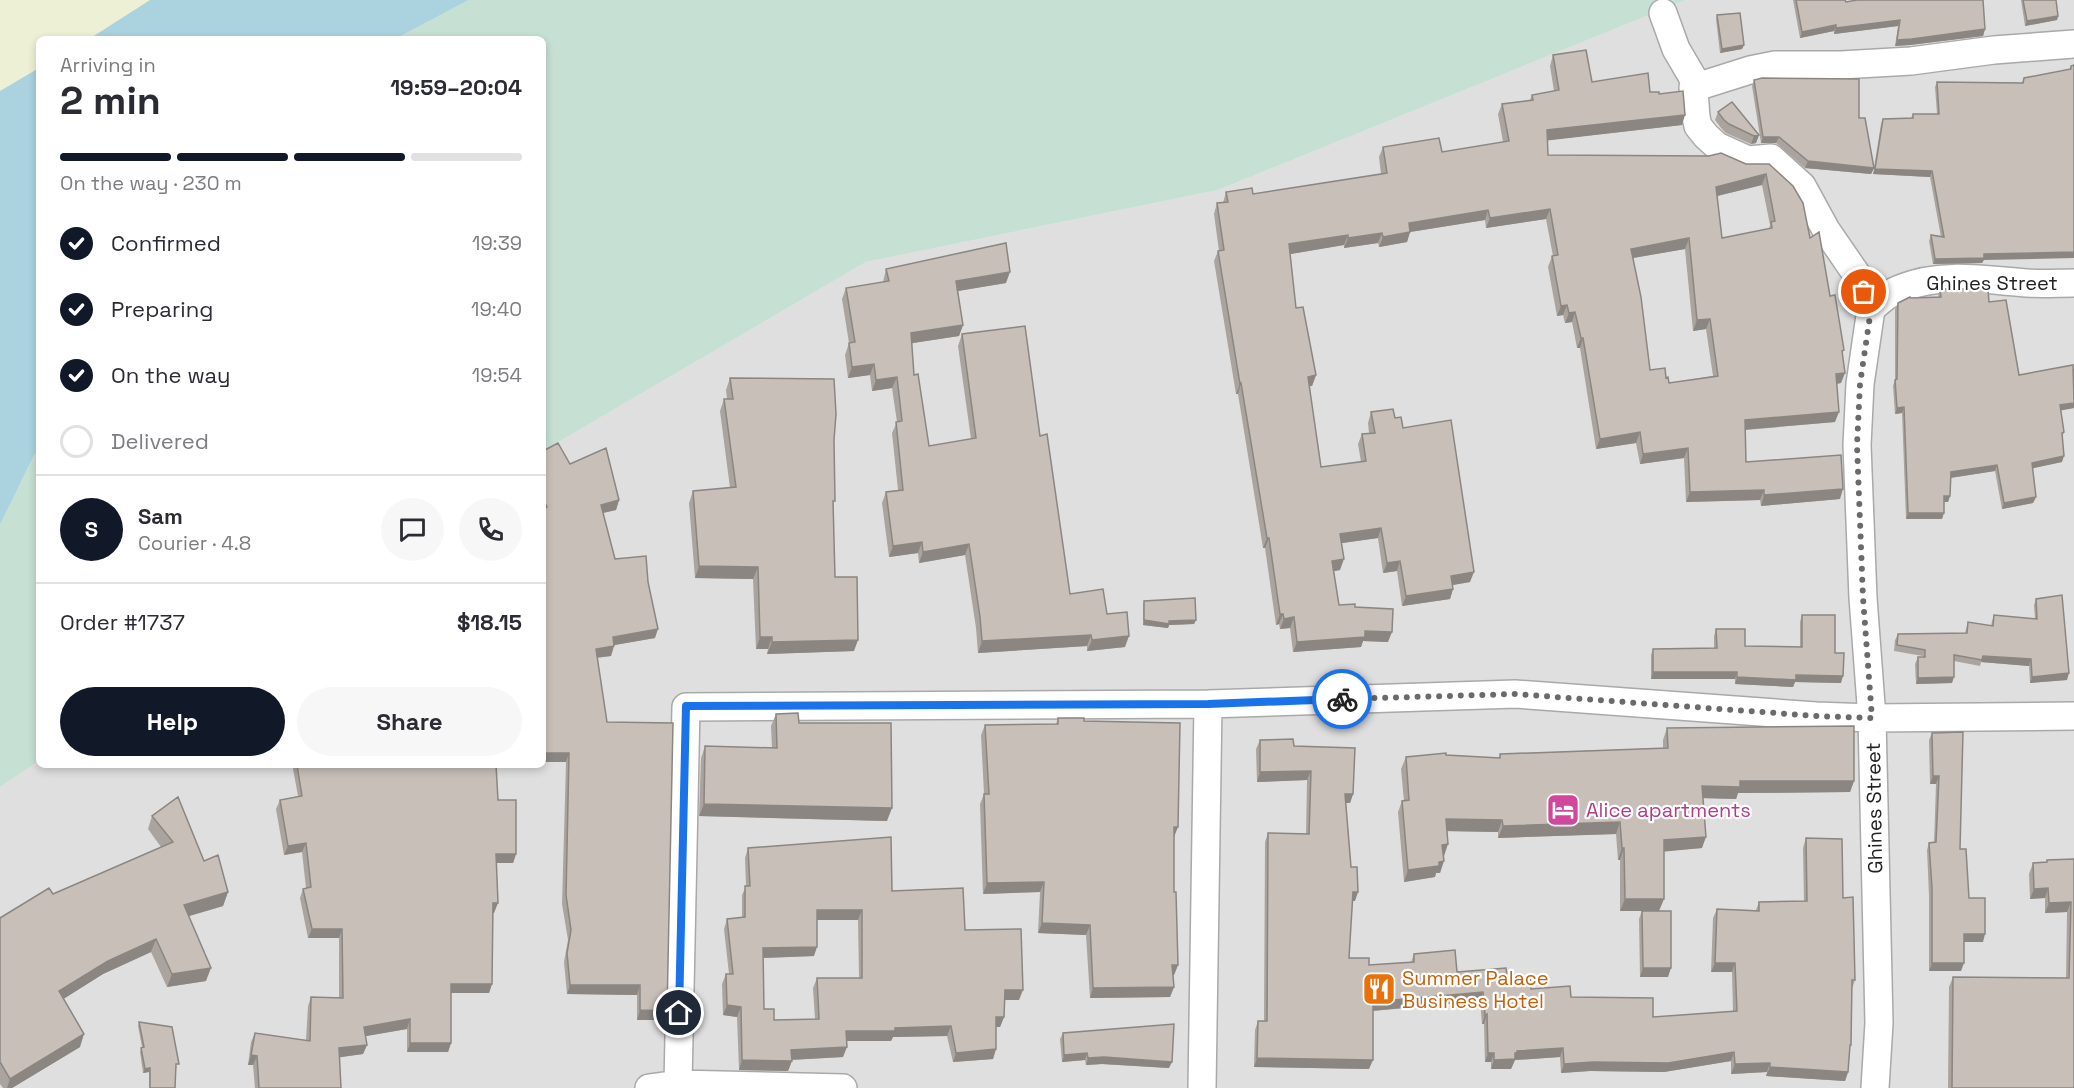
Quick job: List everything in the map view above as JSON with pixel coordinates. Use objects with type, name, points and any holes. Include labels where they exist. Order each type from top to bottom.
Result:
[{"type":"street","points":[[1663,13],[1676,49],[1693,78],[1695,117],[1698,126],[1717,146],[1748,160],[1771,158],[1802,186],[1827,230],[1857,275],[1871,309]]},
{"type":"street","points":[[1693,88],[1750,70],[1775,65],[1841,65],[1911,61],[2074,44]]},
{"type":"street","name":"Ghines Street","points":[[1875,1088],[1879,1023],[1872,718],[1863,598],[1857,445],[1860,384],[1871,309],[1887,295],[1924,281],[1965,279],[2074,283]]},
{"type":"street","points":[[678,1084],[686,706],[1208,704],[1515,694],[1804,716],[1872,718],[2074,716]]},
{"type":"street","points":[[1202,1088],[1208,704]]},
{"type":"street","points":[[649,1088],[678,1084],[843,1088]]},
{"type":"shaded area","points":[[1686,0],[2074,0],[2074,1088],[0,1088],[0,787],[36,763],[36,768],[546,768],[546,449],[866,262],[1218,190]]},
{"type":"green space","points":[[0,0],[150,0],[94,36],[36,36],[36,70],[0,91]]},
{"type":"green space","points":[[469,0],[1686,0],[1218,190],[866,262],[546,449],[546,36],[401,36]]},
{"type":"green space","points":[[36,453],[36,763],[0,787],[0,525]]},
{"type":"water","points":[[150,0],[469,0],[401,36],[94,36]]},
{"type":"water","points":[[36,70],[36,453],[0,525],[0,91]]},
{"type":"building","points":[[1796,0],[1845,0],[1846,2],[1857,0],[1983,0],[1985,29],[1897,40],[1900,20],[1836,28],[1836,25],[1802,32]]},
{"type":"building","points":[[2023,0],[2056,0],[2058,16],[2027,21]]},
{"type":"building","points":[[1740,13],[1744,45],[1722,49],[1717,15]]},
{"type":"building","points":[[1586,50],[1592,82],[1648,73],[1650,92],[1659,92],[1659,94],[1683,91],[1685,115],[1547,130],[1548,155],[1709,156],[1721,153],[1746,164],[1769,164],[1793,186],[1803,203],[1810,238],[1819,232],[1830,296],[1835,295],[1844,350],[1842,351],[1845,373],[1836,374],[1839,412],[1745,420],[1746,462],[1841,455],[1843,489],[1764,495],[1764,490],[1690,492],[1688,448],[1643,454],[1640,432],[1600,439],[1583,338],[1581,338],[1575,312],[1569,313],[1567,305],[1561,306],[1552,256],[1558,255],[1550,209],[1490,218],[1488,210],[1409,223],[1410,232],[1383,237],[1382,233],[1348,238],[1348,235],[1289,244],[1296,308],[1303,307],[1316,375],[1308,377],[1321,467],[1366,461],[1362,434],[1375,433],[1371,412],[1393,409],[1395,418],[1401,417],[1403,428],[1451,420],[1474,572],[1451,576],[1453,589],[1406,596],[1400,561],[1387,563],[1381,528],[1340,534],[1344,559],[1332,561],[1339,605],[1355,604],[1355,607],[1393,609],[1392,632],[1365,631],[1365,637],[1297,642],[1294,617],[1284,619],[1283,614],[1280,614],[1269,538],[1267,538],[1218,251],[1224,250],[1217,203],[1228,202],[1226,192],[1252,188],[1253,194],[1387,173],[1383,147],[1439,138],[1442,152],[1509,141],[1502,104],[1533,100],[1532,95],[1559,90],[1553,55]],"holes":[[[1766,174],[1775,221],[1771,222],[1772,228],[1722,238],[1716,187]],[[1689,238],[1697,320],[1710,319],[1718,376],[1669,383],[1665,368],[1650,370],[1641,297],[1631,249]]]},
{"type":"building","points":[[2074,65],[2074,252],[1984,254],[1984,258],[1935,259],[1931,235],[1944,237],[1932,171],[1875,169],[1883,119],[1913,118],[1913,114],[1939,114],[1937,82],[2023,83],[2024,78],[2071,69]]},
{"type":"building","points":[[1762,78],[1859,79],[1859,118],[1865,118],[1874,168],[1808,161],[1779,137],[1763,137],[1754,80]]},
{"type":"building","points":[[1732,102],[1759,135],[1754,136],[1724,120],[1718,112]]},
{"type":"building","points":[[1006,243],[1010,272],[956,281],[963,325],[911,333],[914,375],[918,374],[929,446],[976,438],[962,334],[1025,326],[1040,436],[1047,434],[1070,594],[1103,589],[1107,614],[1127,612],[1129,636],[1092,640],[1091,635],[982,641],[969,544],[923,552],[922,542],[893,546],[886,492],[903,490],[896,422],[902,421],[897,377],[876,380],[874,364],[852,367],[849,343],[855,342],[846,288],[889,281],[886,269]]},
{"type":"building","points":[[1940,289],[1988,289],[1989,302],[2006,300],[2019,375],[2073,365],[2074,403],[2060,405],[2064,432],[2062,433],[2064,456],[2032,463],[2036,497],[2004,503],[1997,465],[1951,472],[1950,496],[1944,496],[1944,513],[1908,513],[1904,407],[1897,408],[1895,380],[1897,379],[1898,303],[1910,297],[1941,297]]},
{"type":"building","points":[[730,378],[834,379],[836,414],[835,501],[833,501],[835,577],[857,577],[858,640],[772,642],[772,637],[760,637],[758,567],[699,566],[693,491],[736,487],[724,399],[733,399]]},
{"type":"building","points":[[558,443],[570,464],[606,448],[619,500],[601,505],[615,559],[646,556],[648,582],[658,629],[613,637],[614,646],[596,649],[607,722],[673,723],[667,1011],[640,1010],[640,985],[570,985],[567,953],[571,930],[566,895],[569,753],[546,753],[546,449]]},
{"type":"building","points":[[2062,595],[2069,673],[2032,677],[2031,659],[1983,656],[1982,660],[1954,655],[1954,677],[1918,678],[1918,657],[1925,657],[1925,650],[1897,645],[1898,634],[1967,633],[1968,622],[1993,626],[1994,615],[2037,619],[2036,599]]},
{"type":"building","points":[[1195,598],[1196,620],[1169,621],[1169,624],[1144,620],[1144,601]]},
{"type":"building","points":[[1802,615],[1835,615],[1835,653],[1844,653],[1843,676],[1796,675],[1796,680],[1737,677],[1737,672],[1653,672],[1653,649],[1717,648],[1716,629],[1745,629],[1745,646],[1802,647]]},
{"type":"building","points":[[798,713],[799,723],[891,723],[892,808],[704,804],[705,746],[777,748],[776,714]]},
{"type":"building","points":[[1058,718],[1084,718],[1084,721],[1180,723],[1178,827],[1174,827],[1174,892],[1176,892],[1178,965],[1172,965],[1174,987],[1093,988],[1090,925],[1042,923],[1044,882],[987,883],[984,794],[989,794],[985,725],[1058,724]]},
{"type":"building","points":[[1854,726],[1854,781],[1740,781],[1740,787],[1702,786],[1706,837],[1664,840],[1664,899],[1625,899],[1624,848],[1622,848],[1620,822],[1503,826],[1502,820],[1446,819],[1448,844],[1442,845],[1444,861],[1439,862],[1439,866],[1408,870],[1402,801],[1409,800],[1406,757],[1446,753],[1446,755],[1500,758],[1500,754],[1668,748],[1667,728]]},
{"type":"building","points":[[1963,732],[1960,849],[1966,849],[1969,898],[1985,898],[1985,934],[1964,934],[1964,963],[1932,963],[1932,888],[1929,843],[1936,842],[1939,776],[1933,776],[1932,733]]},
{"type":"building","points":[[1293,739],[1294,746],[1355,748],[1353,794],[1345,794],[1351,867],[1357,867],[1358,892],[1353,892],[1349,958],[1369,958],[1369,965],[1414,962],[1414,954],[1455,950],[1457,972],[1506,968],[1507,976],[1530,977],[1531,989],[1570,986],[1571,997],[1653,998],[1653,1017],[1737,1011],[1735,963],[1715,963],[1717,909],[1759,911],[1759,902],[1807,901],[1806,838],[1842,839],[1843,898],[1853,897],[1855,980],[1852,980],[1851,1045],[1848,1072],[1770,1067],[1770,1063],[1735,1064],[1734,1052],[1668,1063],[1564,1064],[1563,1048],[1517,1051],[1515,1059],[1494,1060],[1494,1053],[1488,1053],[1487,1014],[1485,1015],[1483,992],[1373,1002],[1373,1060],[1257,1058],[1258,1021],[1267,1021],[1268,833],[1309,834],[1311,771],[1260,772],[1260,740]]},
{"type":"building","points":[[297,768],[496,768],[498,800],[516,800],[516,854],[496,854],[498,903],[493,903],[492,984],[451,984],[451,1043],[410,1043],[410,1019],[364,1027],[367,1045],[339,1048],[341,1088],[259,1088],[257,1056],[251,1055],[255,1033],[310,1041],[311,997],[343,998],[342,929],[312,929],[303,889],[311,887],[306,843],[288,846],[280,800],[302,796]]},
{"type":"building","points":[[178,797],[204,861],[218,855],[228,892],[184,905],[211,968],[172,974],[156,939],[108,961],[59,991],[84,1034],[10,1079],[0,1062],[0,918],[49,888],[53,894],[173,842],[152,816]]},
{"type":"building","points":[[891,837],[892,891],[963,888],[965,930],[1021,929],[1023,990],[1005,990],[1004,1017],[996,1017],[996,1049],[956,1053],[951,1026],[895,1028],[895,1031],[846,1031],[847,1047],[791,1050],[792,1061],[742,1060],[741,1007],[727,1005],[726,974],[733,974],[727,919],[745,917],[745,886],[750,886],[748,848]],"holes":[[[817,910],[862,910],[862,978],[817,978],[819,1019],[774,1020],[774,1009],[764,1009],[763,948],[817,947]]]},
{"type":"building","points":[[2074,859],[2074,1088],[1952,1088],[1953,977],[2069,978],[2071,902],[2049,903],[2048,888],[2034,889],[2033,863]]},
{"type":"building","points":[[1642,911],[1671,911],[1671,968],[1643,968]]},
{"type":"building","points":[[139,1022],[172,1027],[179,1064],[176,1064],[175,1088],[150,1088],[150,1068],[145,1069]]},
{"type":"building","points":[[1174,1024],[1172,1062],[1088,1058],[1087,1053],[1064,1055],[1063,1033]]},
{"type":"way so far","points":[[1342,699],[1515,694],[1872,718],[1863,598],[1857,445],[1860,384],[1871,309],[1864,292]]},
{"type":"place","name":"Alice apartments","points":[[1563,810]]},
{"type":"place","name":"Summer Palace Business Hotel","points":[[1379,989]]},
{"type":"route","points":[[679,1013],[686,706],[1208,704],[1342,699]]}]
